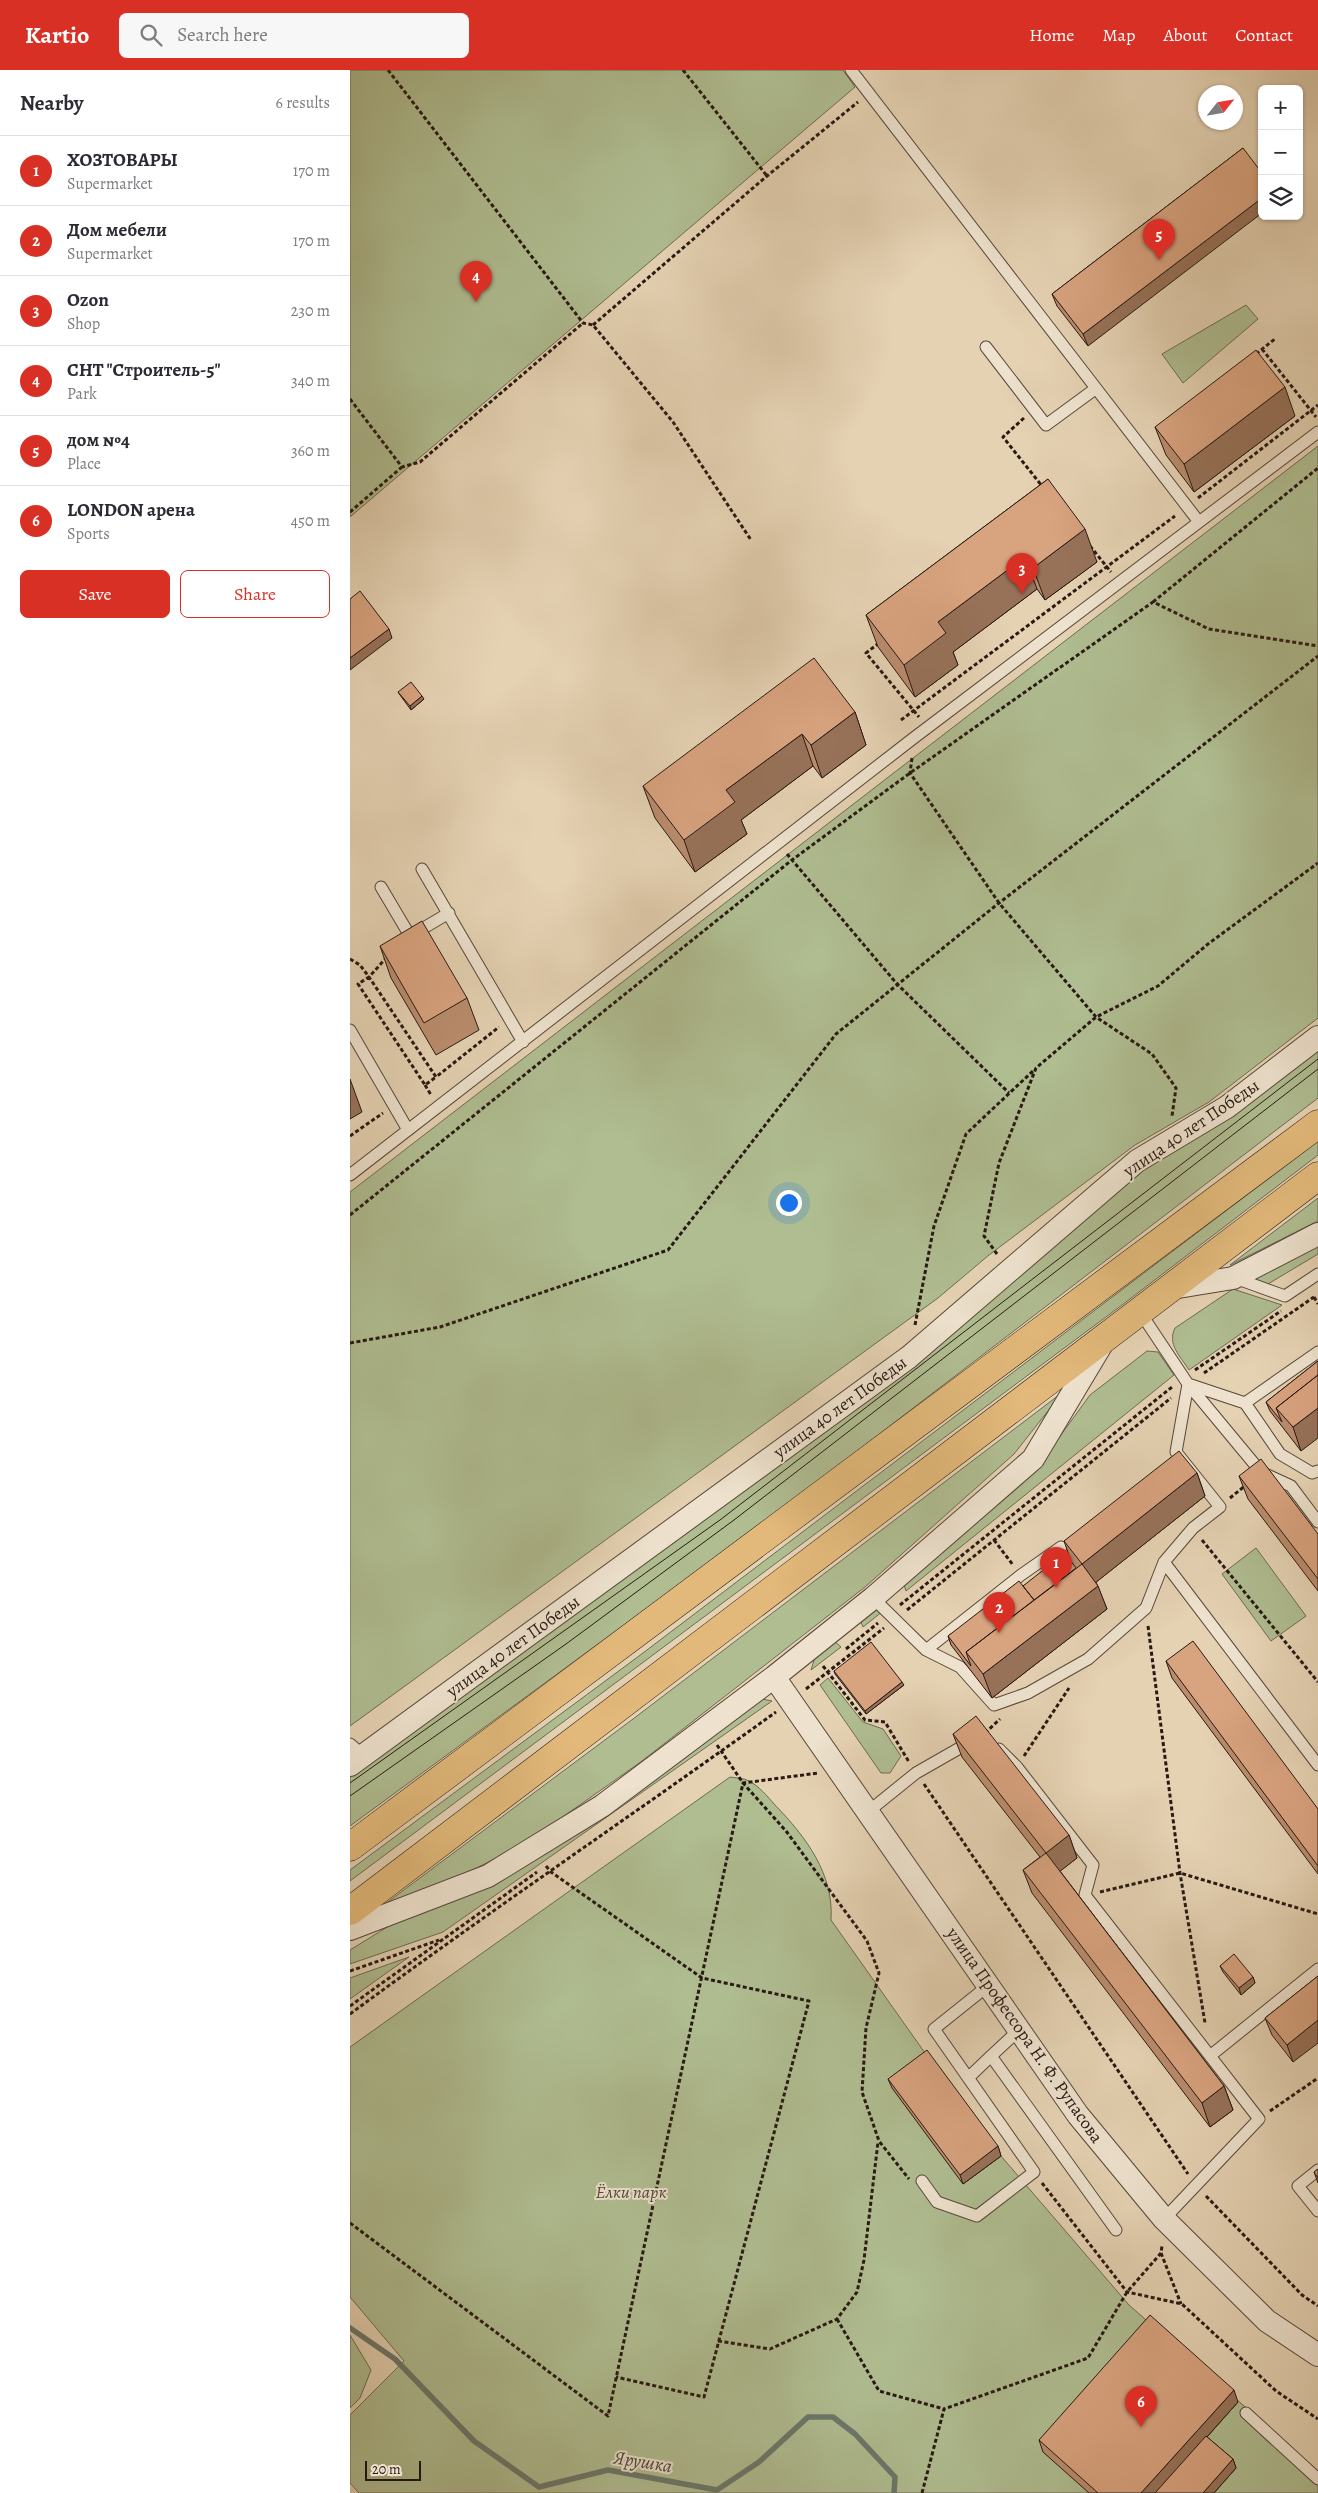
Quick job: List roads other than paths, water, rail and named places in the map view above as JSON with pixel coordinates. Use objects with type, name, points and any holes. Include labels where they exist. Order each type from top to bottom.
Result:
[{"type":"main road","points":[[350,1847],[1318,1124]]},
{"type":"main road","points":[[350,1911],[1318,1176]]},
{"type":"street","name":"улица 40 лет Победы","points":[[354,1754],[909,1358],[1137,1161],[1227,1107],[1318,1037]]},
{"type":"street","points":[[1172,1288],[1233,1278],[1318,1234]]},
{"type":"street","points":[[350,1929],[488,1876],[602,1806],[774,1677],[873,1598],[1032,1459],[1106,1337]]},
{"type":"street","name":"улица Профессора Н. Ф. Рупасова","points":[[774,1677],[792,1700],[1078,2115],[1164,2219],[1267,2321],[1318,2355]]},
{"type":"lane","points":[[851,70],[1094,389],[1198,522]]},
{"type":"lane","points":[[986,347],[1046,425],[1094,389]]},
{"type":"lane","points":[[350,1175],[915,737],[1318,432]]},
{"type":"lane","points":[[422,869],[523,1042]]},
{"type":"lane","points":[[381,887],[410,936],[449,913]]},
{"type":"lane","points":[[350,1030],[408,1130]]},
{"type":"lane","points":[[1233,1278],[1285,1296],[1318,1274]]},
{"type":"lane","points":[[1140,1312],[1188,1384],[1260,1472],[1291,1486],[1318,1522]]},
{"type":"lane","points":[[1245,1403],[1318,1352]]},
{"type":"lane","points":[[1188,1384],[1245,1403],[1280,1454],[1312,1473],[1318,1471]]},
{"type":"lane","points":[[873,1598],[926,1650],[960,1667],[994,1705],[1028,1693],[1088,1659],[1146,1608],[1164,1562],[1192,1528],[1220,1507],[1176,1452],[1188,1384]]},
{"type":"lane","points":[[926,1650],[1021,1575],[1061,1547]]},
{"type":"lane","points":[[1164,1562],[1318,1765]]},
{"type":"lane","points":[[869,1811],[916,1773],[988,1737],[1017,1766],[1093,1865],[1085,1895],[1259,2119],[1195,2184],[1164,2219]]},
{"type":"lane","points":[[1210,2056],[1318,1969]]},
{"type":"lane","points":[[918,2183],[937,2202],[977,2216],[1034,2172],[934,2030],[989,1985]]},
{"type":"lane","points":[[968,2078],[1019,2030]]},
{"type":"lane","points":[[991,2056],[1116,2230]]},
{"type":"lane","points":[[1318,2170],[1298,2186],[1318,2211]]},
{"type":"lane","points":[[1246,2413],[1318,2479]]},
{"type":"waterway","name":"Ярушка","points":[[350,2328],[395,2359],[474,2441],[539,2487],[608,2470],[717,2490],[759,2462],[808,2417],[833,2417],[855,2434],[895,2477],[894,2493]]},
{"type":"tram line","points":[[350,1783],[720,1520],[1318,1059]]},
{"type":"tram line","points":[[350,1796],[566,1644],[734,1520],[1318,1069]]},
{"type":"place","name":"дом №4","points":[[1159,260]]},
{"type":"place","name":"СНТ \"Строитель-5\"","points":[[476,302]]},
{"type":"place","name":"Ozon","points":[[1022,594]]},
{"type":"place","name":"ХОЗТОВАРЫ","points":[[1056,1588]]},
{"type":"place","name":"Дом мебели","points":[[999,1633]]},
{"type":"place","name":"LONDON арена","points":[[1141,2427]]},
{"type":"park label","name":"Ёлки парк","points":[[631,2192]]}]
